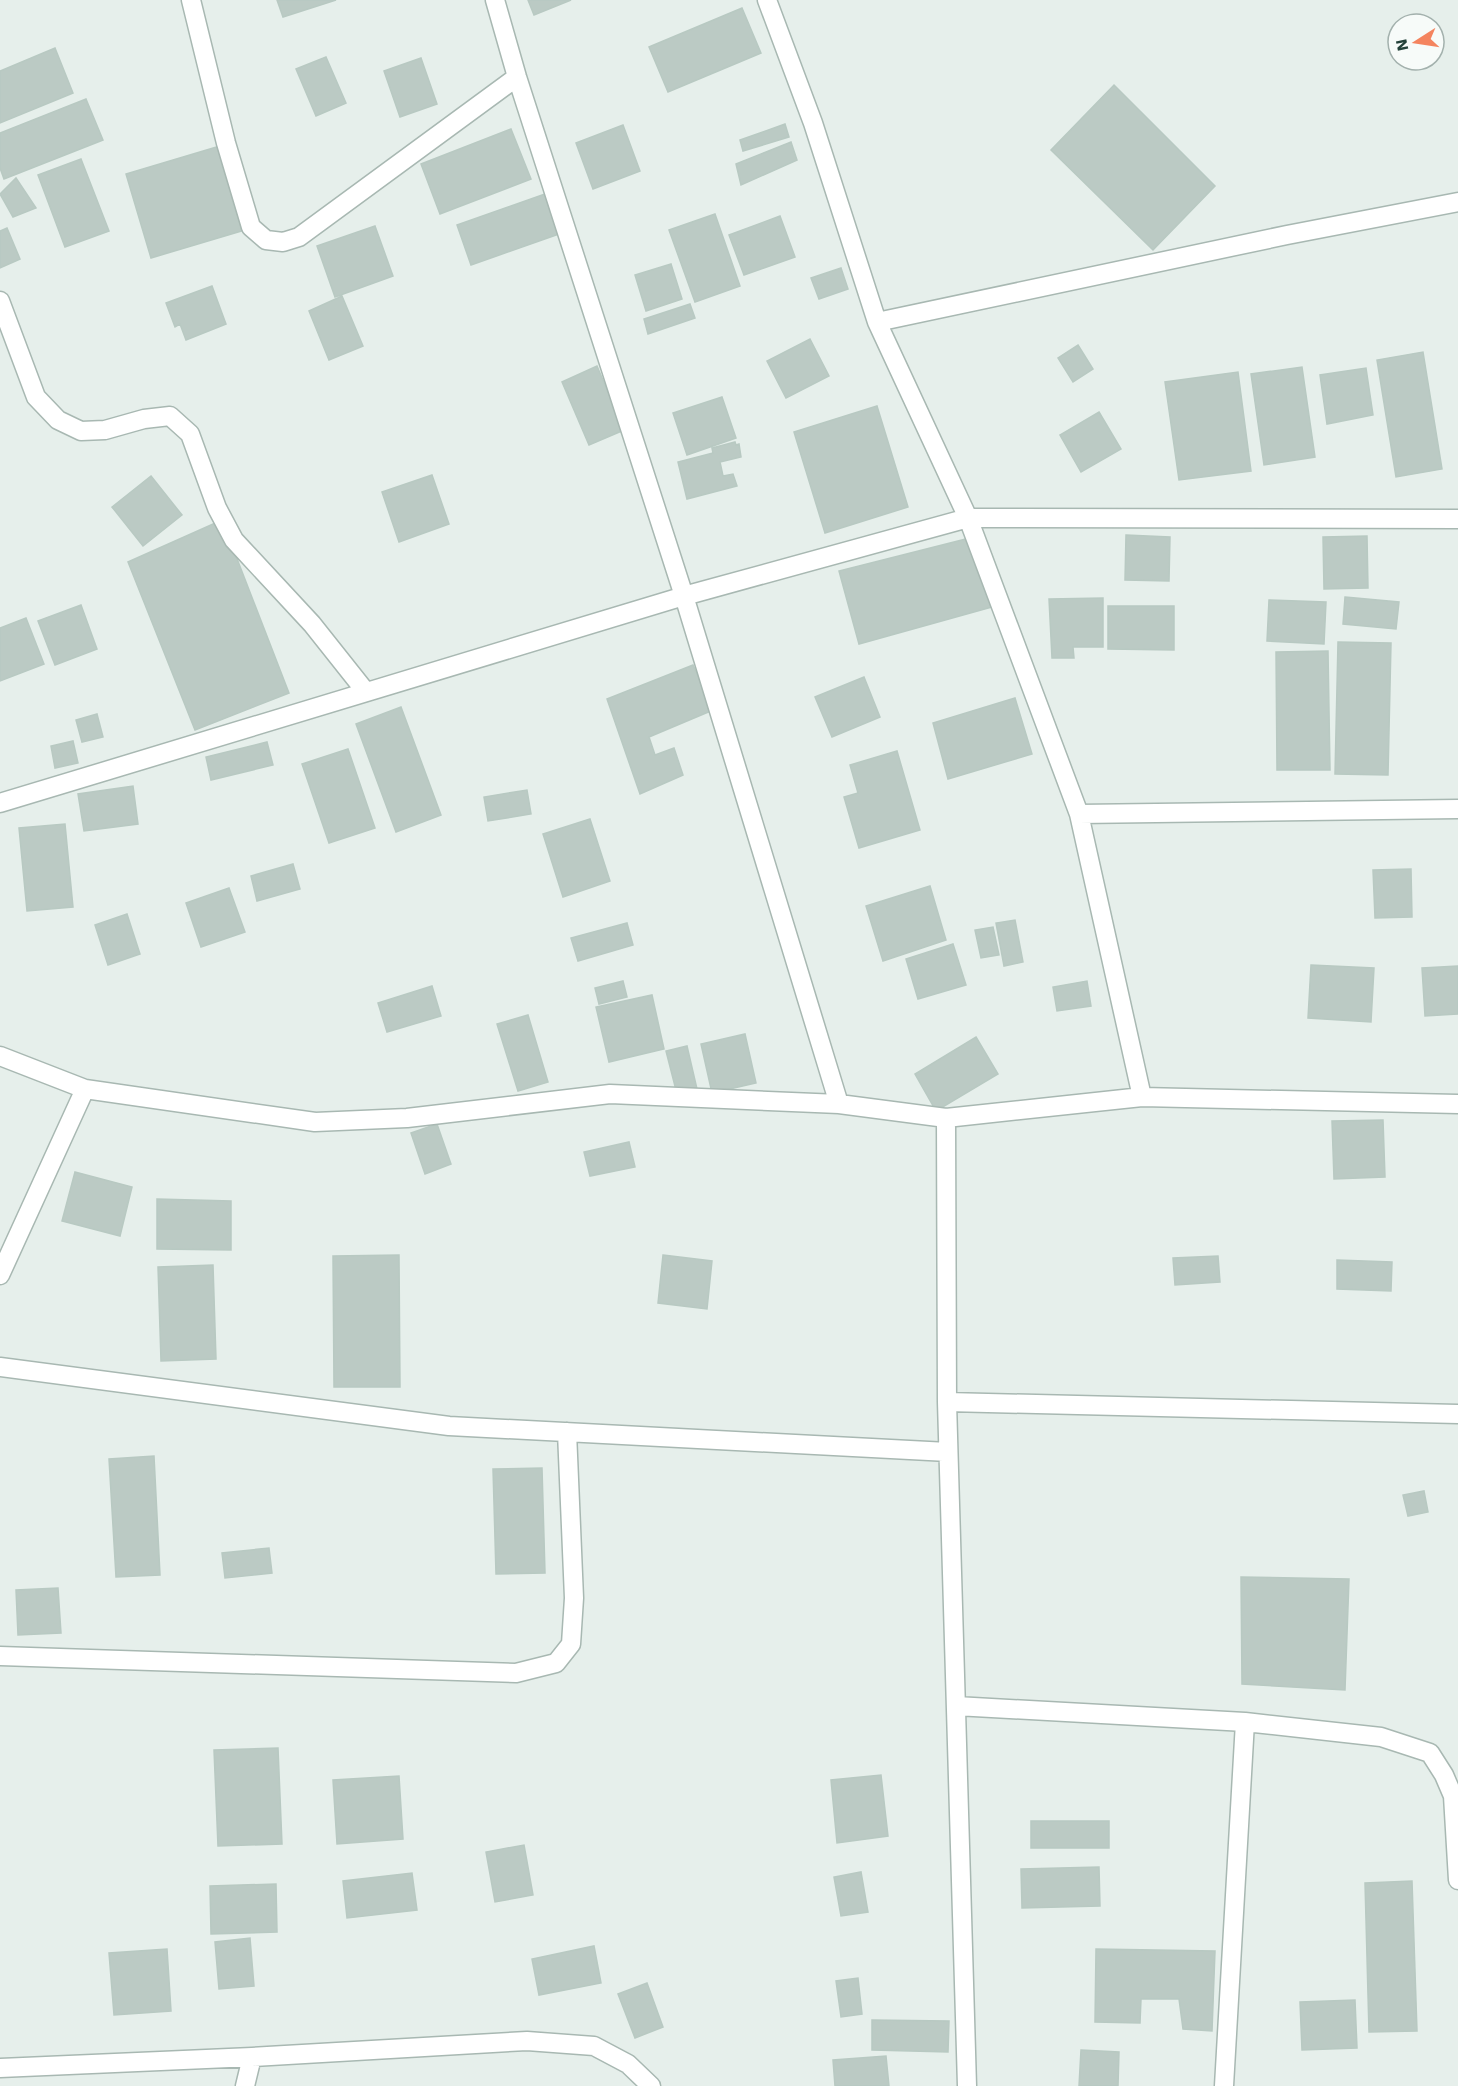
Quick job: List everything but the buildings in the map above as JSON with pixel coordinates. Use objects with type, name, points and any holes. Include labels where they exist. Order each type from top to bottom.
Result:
[{"type":"street","points":[[191,0],[226,142],[251,226],[266,240],[283,242],[299,237],[517,77]]},
{"type":"street","points":[[495,0],[517,77],[684,596],[839,1104]]},
{"type":"street","points":[[767,0],[813,123],[877,322],[968,518],[1079,814],[1142,1097]]},
{"type":"street","points":[[877,322],[1287,235],[1458,202]]},
{"type":"street","points":[[0,301],[36,397],[58,420],[81,431],[105,430],[144,418],[170,416],[190,434],[217,508],[234,540],[312,624],[366,692]]},
{"type":"street","points":[[0,803],[684,596],[968,518],[1458,519]]},
{"type":"street","points":[[1079,814],[1458,809]]},
{"type":"street","points":[[0,1056],[85,1089],[315,1122],[407,1118],[610,1094],[839,1104],[946,1118],[1142,1097],[1458,1104]]},
{"type":"street","points":[[0,1275],[85,1089]]},
{"type":"street","points":[[946,1118],[946,1402],[967,2086]]},
{"type":"street","points":[[0,1367],[449,1426],[948,1452]]},
{"type":"street","points":[[946,1402],[1458,1414]]},
{"type":"street","points":[[0,1656],[516,1673],[556,1663],[570,1644],[574,1598],[567,1432]]},
{"type":"street","points":[[956,1706],[1245,1722],[1381,1737],[1430,1753],[1444,1774],[1453,1796],[1458,1880]]},
{"type":"street","points":[[1224,2086],[1245,1722]]},
{"type":"street","points":[[0,2068],[252,2057],[527,2041],[594,2046],[628,2064],[651,2086]]},
{"type":"street","points":[[244,2086],[252,2057]]}]
